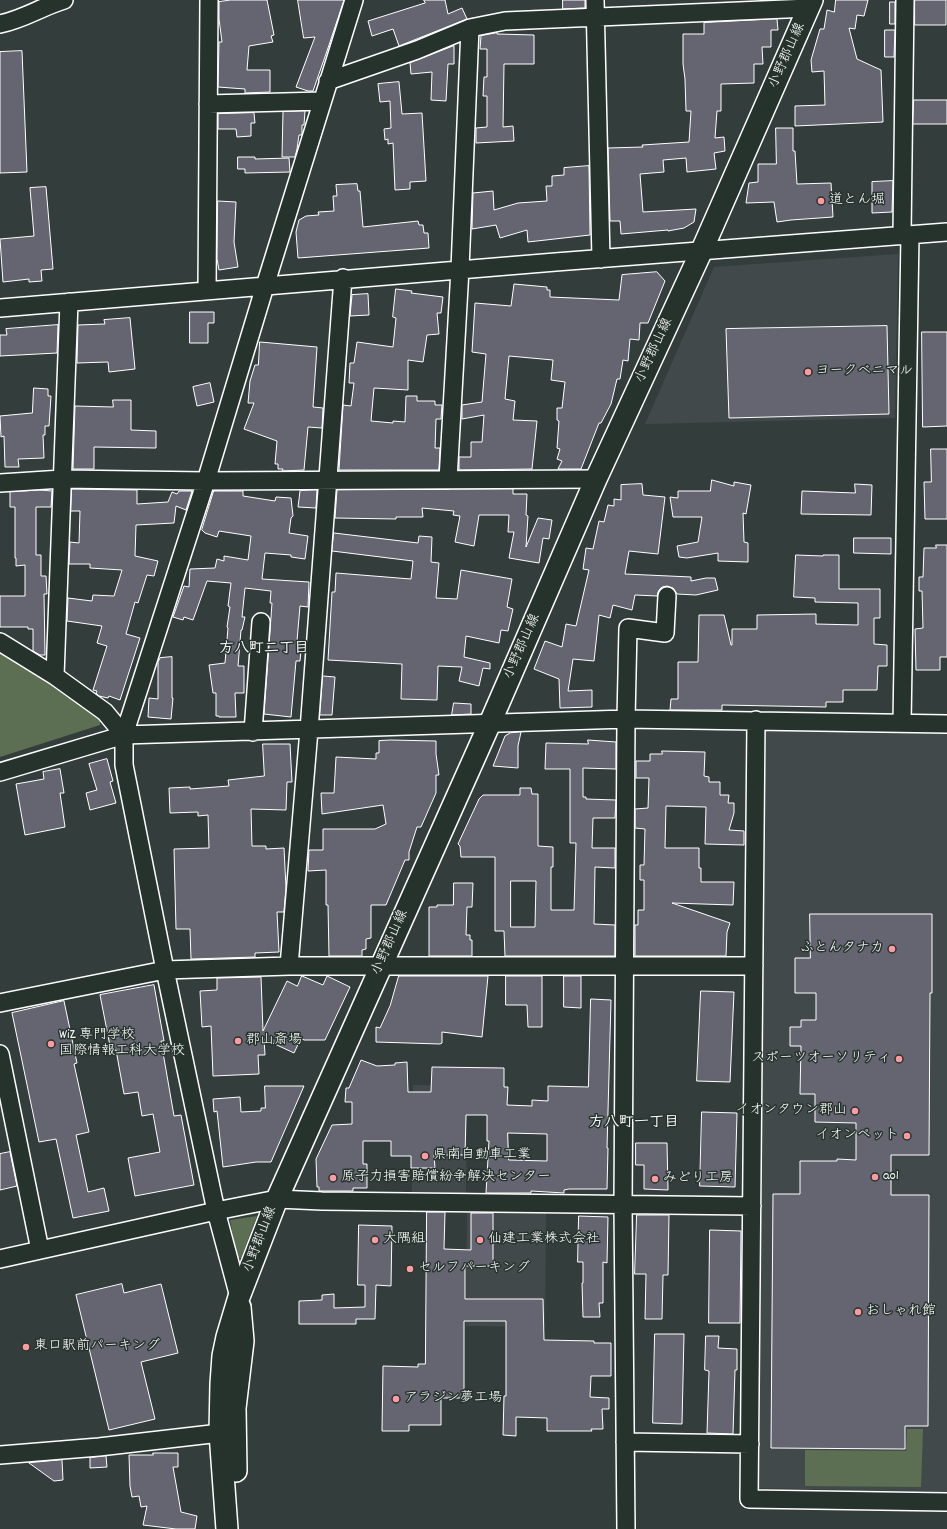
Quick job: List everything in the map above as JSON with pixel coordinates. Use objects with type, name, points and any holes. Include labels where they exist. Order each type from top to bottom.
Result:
[{"type":"main road","name":"小野郡山線","points":[[233,1522],[220,1433],[220,1390],[223,1356],[227,1337],[240,1297],[277,1199],[490,722],[596,479],[702,250],[811,4]]},
{"type":"main road","name":"小野郡山線","points":[[233,1522],[237,1384],[243,1340],[240,1297]]},
{"type":"street","points":[[0,24],[17,20],[50,4],[64,0]]},
{"type":"street","points":[[207,291],[209,0]]},
{"type":"street","points":[[240,1297],[216,1211],[165,970],[124,765],[124,735],[206,481],[354,0]]},
{"type":"street","points":[[595,0],[601,259]]},
{"type":"street","points":[[902,723],[906,235],[905,0]]},
{"type":"street","points":[[328,81],[417,50],[470,28],[505,21],[595,18],[811,4]]},
{"type":"street","points":[[448,480],[460,269],[470,28]]},
{"type":"street","points":[[208,104],[322,101]]},
{"type":"street","points":[[0,308],[343,278],[947,232]]},
{"type":"street","points":[[289,966],[310,730],[343,278]]},
{"type":"street","points":[[55,676],[69,302]]},
{"type":"street","points":[[0,483],[62,479],[206,481],[596,479]]},
{"type":"street","points":[[626,1529],[623,1205],[626,719],[628,628],[665,633],[667,596]]},
{"type":"street","points":[[253,732],[261,622]]},
{"type":"street","points":[[0,642],[55,676],[105,712],[124,735]]},
{"type":"street","points":[[0,772],[124,735],[310,730],[490,722],[626,719],[947,724]]},
{"type":"street","points":[[756,720],[749,1499],[947,1502]]},
{"type":"street","points":[[0,1003],[165,970],[289,966],[754,966]]},
{"type":"street","points":[[0,1054],[40,1250]]},
{"type":"street","points":[[0,1258],[277,1199],[322,1202],[752,1206]]},
{"type":"street","points":[[0,1455],[99,1447],[220,1433]]},
{"type":"street","points":[[625,1442],[750,1444]]},
{"type":"shaded area","points":[[898,254],[895,418],[645,424],[714,267]]},
{"type":"shaded area","name":"イオンタウン郡山","points":[[766,731],[947,733],[947,1492],[759,1488]]},
{"type":"shaded area","name":"県南自動車工業","points":[[413,1085],[467,1086],[466,1194],[412,1193]]},
{"type":"shaded area","name":"仙建工業株式会社","points":[[467,1208],[546,1209],[545,1327],[466,1326]]},
{"type":"green space","points":[[0,653],[100,712],[100,725],[0,757]]},
{"type":"green space","points":[[257,1216],[241,1258],[237,1258],[230,1220]]},
{"type":"green space","points":[[907,1429],[923,1429],[921,1487],[805,1486],[805,1450],[906,1451]]},
{"type":"building","points":[[231,0],[267,0],[274,35],[271,36],[273,42],[249,46],[247,70],[270,70],[270,92],[245,93],[245,89],[218,87],[219,42],[222,42],[219,19],[219,2]]},
{"type":"building","points":[[298,0],[344,0],[313,91],[296,87],[315,37],[304,38]]},
{"type":"building","points":[[424,0],[445,0],[448,14],[462,8],[467,19],[399,46],[393,29],[372,36],[368,21],[425,3]]},
{"type":"building","points":[[563,0],[585,0],[585,8],[563,9]]},
{"type":"building","points":[[836,0],[868,0],[864,16],[857,15],[855,29],[849,28],[857,59],[881,70],[883,122],[795,126],[795,106],[825,105],[824,71],[812,72],[811,60],[820,29],[824,29],[827,10],[834,12]]},
{"type":"building","points":[[915,0],[946,0],[946,25],[915,25]]},
{"type":"building","points":[[890,2],[895,2],[895,24],[890,24]]},
{"type":"building","points":[[777,19],[778,30],[771,30],[771,47],[762,47],[763,64],[754,64],[754,83],[721,84],[721,111],[717,111],[715,138],[724,137],[725,151],[714,153],[716,169],[687,172],[686,158],[663,160],[664,172],[640,174],[643,212],[696,209],[694,222],[684,228],[668,231],[621,234],[620,221],[610,221],[608,148],[643,147],[642,145],[689,142],[691,111],[686,111],[683,34],[704,34],[704,23]]},
{"type":"building","points":[[885,30],[895,30],[894,57],[885,57]]},
{"type":"building","points":[[497,33],[534,35],[534,64],[504,64],[503,127],[513,126],[514,141],[476,143],[476,128],[487,127],[487,96],[483,96],[484,77],[487,77],[487,49],[480,49],[481,36]]},
{"type":"building","points":[[454,46],[454,64],[448,64],[446,101],[431,100],[432,72],[411,74],[410,63]]},
{"type":"building","points":[[22,51],[27,172],[0,173],[0,52]]},
{"type":"building","points":[[399,82],[402,114],[422,113],[426,181],[410,182],[410,189],[395,190],[393,143],[388,144],[388,139],[385,140],[384,129],[391,128],[390,101],[380,102],[378,84]]},
{"type":"building","points":[[914,100],[947,100],[947,124],[913,124]]},
{"type":"building","points":[[305,111],[304,125],[302,125],[302,135],[299,135],[295,157],[282,157],[283,112]]},
{"type":"building","points":[[254,113],[255,123],[251,123],[251,136],[237,137],[236,129],[218,129],[218,114]]},
{"type":"building","points":[[776,128],[793,128],[793,151],[795,151],[797,184],[831,183],[833,217],[777,222],[774,202],[746,203],[749,183],[758,182],[758,164],[776,164]]},
{"type":"building","points":[[238,157],[255,157],[255,159],[289,158],[290,172],[245,173],[245,169],[238,169]]},
{"type":"building","points":[[589,166],[590,235],[528,242],[527,230],[500,238],[496,225],[472,229],[473,193],[493,191],[494,210],[518,203],[547,201],[546,186],[552,186],[552,176],[564,175],[564,168]]},
{"type":"building","points":[[893,181],[892,212],[872,213],[872,182]]},
{"type":"building","points":[[357,184],[358,191],[360,191],[363,227],[418,221],[419,225],[423,225],[424,233],[428,233],[429,248],[298,258],[296,232],[299,220],[306,216],[319,215],[318,212],[334,211],[333,196],[337,196],[336,185]]},
{"type":"building","points":[[46,187],[53,269],[41,270],[42,281],[29,282],[29,279],[3,282],[0,239],[34,236],[30,188]]},
{"type":"building","points":[[218,201],[236,202],[234,242],[238,267],[219,270],[217,259]]},
{"type":"building","points":[[657,272],[665,281],[648,323],[640,323],[639,340],[630,339],[628,361],[623,360],[620,379],[617,379],[611,404],[601,423],[599,423],[581,469],[558,469],[562,461],[557,459],[560,449],[557,448],[559,421],[557,420],[557,408],[562,408],[565,382],[551,380],[553,360],[509,356],[505,399],[515,401],[513,420],[537,421],[532,469],[459,470],[459,457],[471,457],[471,442],[482,442],[484,415],[462,419],[462,405],[482,402],[486,354],[472,352],[475,303],[511,306],[514,284],[547,287],[547,290],[550,290],[550,297],[619,300],[622,275]]},
{"type":"building","points":[[396,289],[412,291],[411,293],[443,297],[441,313],[437,313],[439,334],[427,335],[423,362],[408,360],[408,390],[374,388],[371,421],[393,423],[393,421],[405,422],[406,396],[417,396],[417,401],[435,401],[435,405],[442,405],[441,419],[436,419],[435,448],[440,448],[439,470],[339,470],[343,405],[351,406],[354,383],[349,383],[350,363],[354,363],[357,342],[393,347],[396,318],[393,317]]},
{"type":"building","points":[[368,294],[369,315],[350,316],[352,295]]},
{"type":"building","points":[[190,312],[214,312],[214,323],[208,323],[208,343],[190,343]]},
{"type":"building","points":[[130,318],[135,369],[109,372],[108,362],[77,363],[78,325],[105,324],[104,320]]},
{"type":"building","points":[[58,325],[57,353],[0,356],[0,335],[7,335],[6,329]]},
{"type":"building","name":"ヨークベニマル","points":[[887,326],[889,414],[729,418],[726,329]]},
{"type":"building","points":[[922,332],[947,332],[947,426],[923,427]]},
{"type":"building","points":[[260,342],[317,347],[313,407],[323,408],[322,428],[308,427],[304,470],[282,471],[283,469],[278,469],[278,464],[275,464],[277,441],[244,429],[254,403],[248,403],[250,381],[255,365],[258,365]]},
{"type":"building","points":[[210,383],[214,402],[197,406],[193,387]]},
{"type":"building","points":[[34,388],[48,389],[48,396],[51,396],[49,426],[45,426],[45,435],[43,435],[44,458],[18,459],[19,467],[5,467],[4,436],[1,437],[0,416],[32,413]]},
{"type":"building","points":[[113,400],[131,400],[131,430],[156,431],[156,448],[94,447],[94,469],[73,469],[75,406],[113,407]]},
{"type":"building","points":[[931,449],[947,449],[947,519],[925,519],[924,482],[931,482]]},
{"type":"building","points":[[712,480],[734,486],[734,482],[751,485],[746,514],[743,513],[744,542],[748,543],[748,562],[718,561],[718,553],[687,558],[679,557],[677,546],[698,542],[702,517],[673,517],[670,497],[678,498],[678,491],[710,491]]},
{"type":"building","points":[[642,484],[643,495],[665,497],[658,554],[629,551],[625,574],[691,577],[691,581],[715,578],[718,590],[696,595],[677,594],[673,588],[667,586],[662,587],[657,596],[635,595],[632,610],[613,605],[610,618],[599,615],[594,661],[573,659],[568,691],[592,690],[592,707],[560,708],[559,679],[534,669],[545,641],[562,647],[566,624],[576,626],[589,570],[583,569],[586,548],[593,549],[599,521],[604,522],[608,505],[614,506],[614,499],[621,500],[621,485]]},
{"type":"building","points":[[855,484],[872,485],[871,515],[801,514],[802,491],[855,493]]},
{"type":"building","points":[[72,489],[137,490],[137,504],[168,502],[172,492],[177,494],[179,491],[192,491],[186,510],[176,506],[174,523],[136,525],[135,556],[158,561],[154,576],[147,575],[138,603],[135,602],[126,634],[140,638],[120,700],[109,696],[108,698],[99,696],[96,693],[97,691],[93,690],[107,646],[97,643],[102,626],[67,621],[68,598],[92,601],[93,595],[114,596],[122,570],[90,568],[90,564],[69,564],[70,542],[79,543],[80,511],[71,511]]},
{"type":"building","points":[[513,489],[513,494],[527,494],[526,515],[528,516],[526,547],[538,518],[552,520],[549,539],[543,538],[539,563],[509,558],[514,532],[508,532],[509,515],[479,515],[474,546],[455,542],[460,516],[453,515],[454,511],[422,508],[423,517],[396,517],[396,519],[335,518],[337,490]]},
{"type":"building","points":[[40,490],[52,491],[51,507],[36,507],[36,555],[41,555],[41,576],[46,576],[47,594],[44,594],[45,655],[40,655],[33,651],[33,629],[28,629],[28,627],[0,627],[0,596],[25,596],[25,565],[16,566],[15,507],[10,507],[10,492]]},
{"type":"building","points":[[317,490],[316,508],[298,507],[300,491]]},
{"type":"building","points":[[214,491],[243,491],[243,496],[275,501],[276,497],[291,498],[293,516],[291,518],[289,533],[308,536],[305,559],[291,557],[291,555],[265,553],[262,579],[309,582],[308,607],[300,606],[297,641],[302,641],[300,661],[296,661],[291,717],[264,714],[272,603],[270,603],[271,591],[245,588],[242,617],[245,617],[241,630],[238,666],[244,666],[244,693],[235,693],[236,717],[216,716],[216,693],[213,693],[209,665],[225,663],[227,627],[230,607],[228,606],[231,583],[207,581],[193,620],[184,617],[183,620],[173,617],[184,586],[189,587],[190,569],[215,568],[217,559],[224,561],[224,556],[248,560],[251,536],[219,531],[217,537],[205,533],[202,530]]},
{"type":"building","points":[[334,533],[418,543],[419,536],[432,537],[431,562],[439,563],[436,598],[457,599],[461,570],[512,579],[507,607],[513,609],[508,631],[501,630],[499,643],[466,636],[464,657],[490,663],[490,669],[483,668],[479,686],[459,681],[462,667],[438,666],[437,700],[401,699],[402,664],[328,660],[332,592],[335,592],[336,573],[411,579],[413,561],[332,551]]},
{"type":"building","points":[[854,538],[891,538],[891,554],[854,553]]},
{"type":"building","points":[[936,545],[947,545],[947,657],[940,657],[940,670],[916,670],[915,629],[923,628],[922,591],[919,591],[919,577],[923,577],[924,548],[936,548]]},
{"type":"building","points":[[796,555],[839,555],[839,589],[880,589],[880,618],[874,618],[874,644],[887,645],[887,666],[878,666],[877,690],[843,690],[843,702],[826,702],[826,707],[722,705],[722,710],[670,710],[671,699],[678,699],[678,662],[698,662],[699,615],[724,615],[731,645],[732,629],[757,629],[757,615],[816,614],[816,624],[858,625],[858,603],[815,602],[815,598],[794,597]]},
{"type":"building","points":[[172,657],[173,698],[171,719],[148,717],[149,698],[158,699],[158,662],[160,658]]},
{"type":"building","points":[[323,676],[335,677],[332,715],[320,715]]},
{"type":"building","points":[[454,703],[471,704],[471,714],[452,715]]},
{"type":"building","points":[[521,732],[518,746],[518,768],[493,766],[505,736],[510,733]]},
{"type":"building","points":[[588,740],[616,742],[616,769],[583,768],[583,797],[586,797],[586,799],[616,800],[615,818],[593,818],[592,848],[615,848],[615,868],[595,867],[594,924],[615,925],[615,956],[505,956],[504,931],[495,931],[495,857],[461,857],[460,846],[458,844],[479,799],[483,795],[520,795],[520,788],[531,788],[532,794],[538,794],[538,846],[553,847],[553,867],[551,867],[551,910],[574,910],[576,843],[570,843],[570,769],[545,769],[546,743],[588,744]],"holes":[[[511,881],[536,881],[535,927],[511,927]]]},
{"type":"building","points":[[379,741],[436,741],[439,775],[436,775],[436,793],[421,827],[417,827],[409,852],[409,860],[405,860],[386,905],[371,905],[371,938],[366,939],[366,949],[362,950],[362,956],[329,956],[328,905],[326,905],[326,870],[308,871],[309,850],[323,850],[323,829],[375,829],[386,824],[383,805],[322,814],[321,793],[334,793],[336,757],[376,759],[376,753],[379,753]]},
{"type":"building","points":[[263,744],[290,744],[292,782],[287,782],[286,810],[251,809],[252,846],[266,846],[266,849],[284,848],[286,888],[284,912],[277,912],[279,952],[255,953],[255,957],[191,959],[190,929],[176,929],[174,849],[209,848],[208,815],[198,816],[198,812],[170,813],[169,788],[190,787],[190,789],[229,786],[228,780],[264,776]]},
{"type":"building","points":[[662,751],[705,752],[704,776],[709,777],[709,782],[720,782],[720,795],[729,795],[728,803],[734,803],[734,813],[729,830],[744,831],[744,845],[705,844],[706,807],[666,806],[665,848],[699,848],[701,882],[734,882],[733,905],[672,903],[730,923],[727,932],[726,956],[635,956],[635,925],[638,925],[638,910],[644,910],[644,880],[640,880],[640,865],[644,865],[645,829],[635,828],[635,809],[648,808],[649,778],[636,778],[636,761],[650,761],[650,754],[662,754]]},
{"type":"building","points":[[107,759],[113,781],[110,782],[116,803],[90,810],[86,793],[97,790],[89,764]]},
{"type":"building","points":[[60,769],[64,793],[60,793],[65,827],[25,835],[16,784],[44,779],[43,772]]},
{"type":"building","points":[[454,883],[473,883],[472,907],[467,907],[466,935],[470,935],[470,940],[472,940],[472,956],[429,956],[429,907],[437,907],[437,905],[453,905]]},
{"type":"building","points":[[810,914],[932,914],[929,1155],[891,1155],[891,1195],[929,1195],[928,1426],[905,1426],[905,1449],[771,1448],[773,1194],[800,1194],[800,1161],[837,1161],[837,1159],[856,1160],[856,1123],[815,1122],[815,1094],[800,1094],[801,1046],[790,1046],[790,1027],[801,1027],[801,1020],[816,1020],[816,993],[795,993],[795,958],[810,958]]},
{"type":"building","points":[[302,976],[323,985],[327,976],[350,987],[325,1040],[304,1040],[301,1038],[294,1053],[264,1039],[265,1055],[258,1055],[259,1074],[213,1076],[211,1026],[202,1027],[200,991],[217,990],[217,978],[261,977],[263,1031],[287,981],[297,986]]},
{"type":"building","points":[[399,976],[488,976],[482,1037],[442,1032],[442,1043],[440,1044],[376,1042],[376,1027],[380,1028],[390,1006]]},
{"type":"building","points":[[506,976],[542,976],[542,1027],[528,1027],[527,1005],[506,1005]]},
{"type":"building","points":[[564,976],[581,976],[581,1008],[564,1007]]},
{"type":"building","points":[[154,985],[164,1041],[161,1041],[174,1116],[181,1115],[194,1185],[135,1196],[128,1158],[160,1152],[153,1114],[142,1116],[138,1092],[124,1094],[116,1050],[111,1051],[100,995]]},
{"type":"building","points":[[701,991],[734,992],[730,1082],[697,1081]]},
{"type":"building","points":[[591,999],[611,1000],[607,1189],[569,1189],[564,1190],[564,1193],[531,1191],[531,1193],[486,1193],[489,1141],[487,1141],[487,1115],[466,1115],[465,1155],[434,1155],[435,1168],[411,1168],[411,1156],[391,1156],[391,1141],[363,1141],[363,1164],[367,1164],[367,1188],[353,1188],[353,1191],[319,1191],[319,1187],[317,1187],[316,1159],[332,1125],[352,1124],[352,1102],[345,1102],[346,1088],[349,1088],[361,1060],[377,1066],[395,1065],[395,1063],[407,1062],[408,1092],[431,1092],[432,1067],[504,1068],[504,1087],[508,1087],[507,1105],[532,1106],[532,1100],[548,1101],[548,1086],[588,1087]],"holes":[[[508,1133],[547,1134],[547,1161],[509,1160]]]},
{"type":"building","points":[[64,1001],[77,1063],[74,1064],[89,1132],[76,1135],[88,1192],[104,1188],[109,1211],[73,1218],[56,1139],[39,1142],[12,1013]]},
{"type":"building","points":[[265,1086],[304,1086],[271,1162],[256,1162],[223,1167],[217,1111],[214,1112],[213,1099],[240,1097],[241,1112],[261,1111],[261,1108],[265,1108]]},
{"type":"building","points":[[702,1112],[737,1113],[735,1187],[700,1186]]},
{"type":"building","points":[[636,1143],[667,1143],[668,1190],[644,1189],[644,1165],[636,1165]]},
{"type":"building","points":[[10,1152],[17,1186],[0,1190],[0,1154]]},
{"type":"building","points":[[427,1212],[445,1212],[444,1249],[471,1250],[471,1213],[493,1213],[493,1266],[465,1266],[465,1299],[543,1299],[544,1340],[594,1341],[594,1343],[611,1343],[611,1376],[591,1376],[590,1397],[609,1398],[609,1409],[602,1409],[603,1429],[591,1429],[592,1431],[547,1431],[547,1418],[516,1417],[516,1436],[503,1435],[504,1396],[506,1396],[506,1321],[464,1321],[464,1398],[441,1398],[441,1425],[409,1425],[409,1431],[382,1431],[383,1366],[418,1367],[418,1364],[425,1364]]},
{"type":"building","points":[[637,1215],[669,1215],[668,1275],[663,1275],[662,1319],[645,1319],[646,1274],[635,1274]]},
{"type":"building","points":[[579,1216],[608,1217],[607,1263],[603,1262],[603,1303],[599,1303],[600,1317],[583,1317],[583,1262],[578,1262]]},
{"type":"building","points":[[359,1225],[392,1226],[391,1286],[376,1285],[375,1319],[356,1319],[356,1324],[299,1324],[299,1301],[322,1300],[322,1295],[334,1294],[334,1308],[365,1307],[365,1285],[358,1285]]},
{"type":"building","points":[[710,1230],[741,1231],[740,1323],[709,1323]]},
{"type":"building","points":[[122,1284],[124,1293],[161,1284],[178,1353],[141,1362],[155,1419],[109,1430],[76,1295]]},
{"type":"building","points":[[655,1334],[684,1334],[682,1424],[653,1423]]},
{"type":"building","points":[[706,1336],[719,1336],[718,1348],[737,1349],[733,1434],[707,1433],[709,1371],[705,1370]]},
{"type":"building","points":[[153,1453],[178,1453],[178,1467],[173,1467],[181,1512],[197,1516],[195,1529],[176,1529],[143,1525],[147,1506],[141,1507],[139,1496],[132,1497],[130,1486],[129,1455],[153,1455]]},
{"type":"building","points":[[106,1456],[107,1467],[90,1468],[90,1458]]},
{"type":"building","points":[[62,1460],[63,1480],[54,1481],[29,1463]]},
{"type":"place","name":"道とん堀","points":[[821,201]]},
{"type":"place","name":"ヨークベニマル","points":[[808,372]]},
{"type":"place","name":"ふとんタナカ","points":[[892,949]]},
{"type":"place","name":"郡山斎場","points":[[238,1041]]},
{"type":"place","name":"WiZ 専門学校 国際情報工科大学校","points":[[51,1044]]},
{"type":"place","name":"スポーツオーソリティ","points":[[899,1059]]},
{"type":"place","name":"イオンタウン郡山","points":[[855,1111]]},
{"type":"place","name":"イオンペット","points":[[907,1136]]},
{"type":"place","name":"県南自動車工業","points":[[425,1156]]},
{"type":"place","name":"ao1","points":[[875,1177]]},
{"type":"place","name":"原子力損害賠償紛争解決センター","points":[[333,1178]]},
{"type":"place","name":"みどり工房","points":[[655,1179]]},
{"type":"place","name":"大隅組","points":[[375,1240]]},
{"type":"place","name":"仙建工業株式会社","points":[[480,1240]]},
{"type":"place","name":"セルフパーキング","points":[[410,1269]]},
{"type":"place","name":"おしゃれ館","points":[[858,1312]]},
{"type":"place","name":"東口駅前パーキング","points":[[26,1347]]},
{"type":"place","name":"アラジン夢工場","points":[[396,1399]]},
{"type":"district","name":"方八町二丁目","points":[[264,650]]},
{"type":"district","name":"方八町一丁目","points":[[634,1124]]}]
